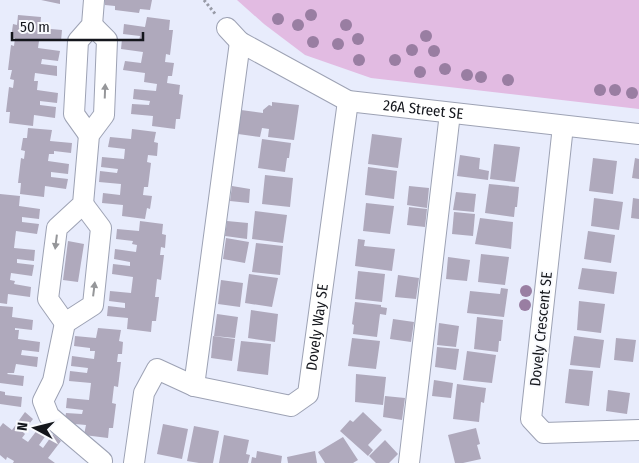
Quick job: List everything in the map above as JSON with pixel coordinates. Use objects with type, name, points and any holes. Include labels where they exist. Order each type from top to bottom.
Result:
[{"type":"street","points":[[90,135],[74,114],[78,41],[92,25],[94,0]]},
{"type":"street","points":[[65,323],[48,299],[58,228],[83,204],[90,135],[104,115],[107,40],[92,25]]},
{"type":"street","name":"26A Street SE","points":[[194,386],[233,35],[348,101],[639,134]]},
{"type":"street","name":"Dovely Way SE","points":[[134,463],[144,393],[157,369],[194,386],[290,406],[308,394],[348,101]]},
{"type":"street","points":[[409,463],[450,113]]},
{"type":"street","name":"Dovely Crescent SE","points":[[563,126],[531,419],[544,433],[639,430]]},
{"type":"street","points":[[83,204],[101,228],[92,305],[65,323],[53,380],[43,400],[49,416],[102,460]]},
{"type":"shaded area","points":[[237,0],[639,0],[639,109],[371,78],[305,55],[264,24]]},
{"type":"building","points":[[41,0],[60,0],[60,4]]},
{"type":"building","points":[[105,0],[152,0],[150,10],[140,9],[139,13],[115,10],[115,6],[105,5]]},
{"type":"building","points":[[18,15],[41,17],[40,28],[62,30],[61,41],[44,39],[39,41],[38,48],[60,51],[58,61],[42,59],[41,64],[57,66],[57,76],[35,73],[34,81],[38,81],[37,90],[58,93],[57,103],[40,101],[40,105],[56,107],[55,118],[34,115],[33,126],[9,123],[10,112],[6,112],[9,87],[13,88],[14,80],[10,79],[12,70],[8,70],[11,45],[14,46],[15,38],[11,38],[13,24],[17,25]]},
{"type":"building","points":[[147,17],[170,20],[169,30],[173,30],[170,55],[166,54],[165,62],[174,63],[172,76],[168,76],[167,83],[180,85],[179,94],[183,95],[180,119],[176,119],[175,129],[152,126],[153,116],[131,114],[132,104],[149,105],[150,101],[133,99],[134,89],[156,91],[157,84],[144,82],[145,73],[123,70],[125,61],[141,63],[143,52],[121,49],[122,39],[139,41],[140,36],[123,34],[124,24],[145,27]]},
{"type":"building","points":[[272,102],[299,105],[294,140],[268,137],[269,129],[262,128],[260,137],[238,134],[241,110],[263,113],[263,110],[269,105],[272,106]]},
{"type":"building","points":[[28,128],[52,130],[50,141],[72,143],[71,153],[54,151],[54,154],[49,154],[48,161],[69,164],[68,174],[51,172],[51,177],[68,179],[66,189],[45,186],[44,197],[20,194],[21,183],[18,183],[21,158],[24,159],[25,151],[21,150],[23,138],[27,138]]},
{"type":"building","points":[[132,129],[156,132],[154,142],[158,143],[157,156],[148,155],[147,162],[151,163],[148,187],[144,187],[143,195],[152,196],[150,209],[147,208],[145,219],[122,216],[123,205],[102,203],[103,193],[120,195],[121,184],[99,182],[100,171],[117,173],[118,169],[101,167],[102,157],[124,159],[125,149],[108,147],[110,137],[131,139]]},
{"type":"building","points":[[372,134],[402,138],[398,168],[368,164]]},
{"type":"building","points":[[262,139],[291,143],[285,172],[258,168]]},
{"type":"building","points":[[494,144],[520,147],[515,182],[490,179]]},
{"type":"building","points":[[460,155],[480,158],[479,169],[489,171],[488,180],[457,176]]},
{"type":"building","points":[[593,158],[617,161],[613,194],[589,191]]},
{"type":"building","points":[[635,158],[639,159],[639,179],[632,178]]},
{"type":"building","points":[[368,167],[397,171],[394,199],[365,195]]},
{"type":"building","points":[[265,175],[293,178],[290,207],[262,204]]},
{"type":"building","points":[[489,184],[519,187],[514,217],[485,213]]},
{"type":"building","points":[[232,186],[250,189],[249,203],[230,201]]},
{"type":"building","points":[[409,186],[429,188],[427,208],[407,205]]},
{"type":"building","points":[[456,192],[476,194],[474,212],[453,210]]},
{"type":"building","points":[[0,194],[20,196],[19,206],[40,209],[39,219],[22,217],[22,222],[39,224],[37,234],[16,231],[14,248],[35,250],[34,261],[17,259],[17,263],[34,265],[32,276],[11,273],[10,280],[15,281],[14,284],[31,287],[30,297],[8,294],[7,304],[0,303]]},
{"type":"building","points":[[594,198],[623,202],[619,230],[591,226]]},
{"type":"building","points":[[633,198],[639,199],[639,219],[631,218]]},
{"type":"building","points":[[366,203],[394,206],[390,234],[363,231]]},
{"type":"building","points":[[409,207],[427,209],[425,227],[407,225]]},
{"type":"building","points":[[255,211],[287,215],[283,243],[252,239]]},
{"type":"building","points":[[454,212],[475,214],[473,236],[452,234]]},
{"type":"building","points":[[480,218],[513,222],[511,249],[475,244]]},
{"type":"building","points":[[140,221],[163,224],[162,234],[166,235],[165,248],[161,247],[160,255],[164,255],[161,280],[157,279],[155,297],[159,297],[156,321],[152,321],[151,332],[127,329],[128,318],[107,316],[108,306],[125,308],[125,303],[109,301],[110,291],[131,293],[133,277],[112,274],[113,264],[130,266],[130,262],[114,259],[115,249],[136,252],[137,245],[132,244],[133,241],[116,239],[117,229],[139,231]]},
{"type":"building","points":[[227,221],[248,223],[247,239],[225,236]]},
{"type":"building","points":[[588,231],[615,235],[611,263],[584,259]]},
{"type":"building","points":[[226,238],[249,242],[245,263],[223,259]]},
{"type":"building","points":[[358,239],[365,240],[364,246],[395,249],[392,271],[355,266]]},
{"type":"building","points":[[68,241],[84,244],[78,282],[63,280]]},
{"type":"building","points":[[256,243],[283,246],[280,275],[252,272]]},
{"type":"building","points":[[481,254],[509,257],[505,285],[478,282]]},
{"type":"building","points":[[448,257],[470,260],[467,281],[446,279]]},
{"type":"building","points":[[582,268],[617,272],[614,294],[578,289]]},
{"type":"building","points":[[358,271],[385,274],[382,302],[355,299]]},
{"type":"building","points":[[249,274],[278,278],[272,307],[245,303]]},
{"type":"building","points":[[398,275],[419,278],[416,299],[395,297]]},
{"type":"building","points":[[221,280],[243,283],[240,307],[218,304]]},
{"type":"building","points":[[501,288],[508,289],[504,317],[467,313],[470,291],[500,294]]},
{"type":"building","points":[[579,301],[605,304],[601,333],[577,330]]},
{"type":"building","points":[[355,302],[381,305],[381,307],[387,308],[386,315],[380,314],[377,337],[353,334],[354,325],[352,324]]},
{"type":"building","points":[[0,306],[13,307],[12,317],[33,320],[32,330],[15,328],[15,330],[19,330],[18,339],[40,342],[39,352],[22,350],[21,355],[38,357],[37,367],[16,364],[14,373],[7,374],[24,376],[23,386],[0,383]]},
{"type":"building","points":[[251,310],[278,314],[275,342],[248,338]]},
{"type":"building","points":[[217,314],[238,317],[235,338],[214,336]]},
{"type":"building","points":[[477,317],[503,320],[498,352],[474,349]]},
{"type":"building","points":[[393,319],[414,322],[411,342],[390,339]]},
{"type":"building","points":[[439,323],[459,326],[456,347],[437,345]]},
{"type":"building","points":[[98,328],[121,330],[119,341],[123,342],[122,354],[118,354],[117,362],[121,362],[118,387],[114,386],[112,403],[116,404],[113,428],[109,428],[108,438],[84,435],[86,425],[64,423],[66,413],[82,414],[83,410],[66,408],[67,398],[89,400],[91,383],[69,381],[70,371],[87,373],[88,368],[71,366],[72,356],[94,359],[95,351],[90,351],[90,348],[74,346],[75,336],[96,338]]},
{"type":"building","points":[[213,336],[235,339],[232,361],[211,358]]},
{"type":"building","points":[[574,336],[604,340],[600,368],[570,365]]},
{"type":"building","points":[[352,338],[380,341],[376,369],[348,366]]},
{"type":"building","points":[[616,338],[636,340],[633,362],[614,360]]},
{"type":"building","points":[[241,341],[271,344],[268,375],[237,371]]},
{"type":"building","points":[[437,347],[459,349],[456,370],[435,367]]},
{"type":"building","points":[[467,351],[496,355],[492,383],[463,380]]},
{"type":"building","points":[[569,369],[593,371],[589,406],[565,403]]},
{"type":"building","points":[[356,374],[386,377],[383,405],[355,402]]},
{"type":"building","points":[[434,380],[453,383],[451,398],[432,396]]},
{"type":"building","points":[[457,384],[486,388],[484,403],[481,402],[479,422],[453,419]]},
{"type":"building","points":[[608,390],[630,393],[627,414],[606,411]]},
{"type":"building","points":[[0,391],[5,392],[5,395],[22,397],[21,407],[0,404]]},
{"type":"building","points":[[385,396],[405,398],[402,420],[383,417]]},
{"type":"building","points":[[25,412],[33,419],[23,432],[25,434],[22,438],[28,442],[41,425],[49,431],[39,445],[43,448],[53,434],[61,441],[48,458],[55,463],[13,463],[14,461],[7,457],[6,460],[0,455],[0,427],[3,423],[12,430]]},
{"type":"building","points":[[363,412],[382,430],[368,445],[373,450],[368,456],[340,431],[350,420],[353,422]]},
{"type":"building","points":[[163,424],[188,429],[182,459],[157,454]]},
{"type":"building","points":[[194,426],[219,431],[213,463],[187,461]]},
{"type":"building","points":[[476,428],[480,444],[477,445],[481,459],[455,463],[448,435]]},
{"type":"building","points":[[224,435],[249,440],[246,454],[250,455],[248,463],[219,463]]},
{"type":"building","points":[[343,437],[358,460],[353,463],[325,463],[318,452]]},
{"type":"building","points":[[385,440],[398,454],[389,463],[376,463],[369,456]]},
{"type":"building","points":[[257,451],[282,456],[281,463],[251,463],[252,457],[256,458]]},
{"type":"building","points":[[315,451],[317,463],[288,463],[287,457]]}]
